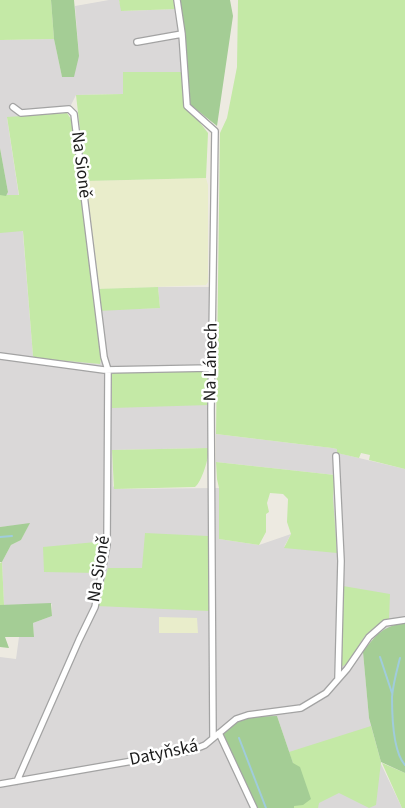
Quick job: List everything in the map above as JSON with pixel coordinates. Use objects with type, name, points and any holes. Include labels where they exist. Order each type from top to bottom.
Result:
[{"type":"street","name":"Na Lánech","points":[[177,0],[188,106],[215,131],[211,368],[213,738]]},
{"type":"street","points":[[137,42],[182,34]]},
{"type":"street","name":"Na Sioně","points":[[13,107],[21,113],[69,108],[74,114],[104,357],[108,370],[107,545],[95,607],[78,640],[17,781]]},
{"type":"street","points":[[0,356],[108,370],[211,368]]},
{"type":"street","points":[[336,456],[340,561],[338,679]]},
{"type":"street","name":"Datyňská","points":[[0,784],[190,751],[205,745],[236,719],[248,715],[301,708],[326,692],[369,637],[385,623],[405,620]]},
{"type":"street","points":[[219,733],[254,808]]},
{"type":"shaded area","points":[[119,0],[122,11],[178,9],[184,72],[123,72],[124,94],[76,95],[67,113],[7,118],[21,210],[33,356],[100,364],[96,310],[160,308],[158,287],[209,287],[209,448],[112,450],[113,486],[116,489],[219,488],[219,539],[259,545],[291,534],[284,547],[333,498],[335,475],[216,462],[216,434],[332,448],[337,449],[338,453],[405,469],[405,622],[372,639],[363,652],[369,718],[380,762],[402,808],[294,808],[293,763],[277,716],[255,808],[0,808],[0,657],[16,659],[19,637],[34,636],[33,623],[52,616],[52,604],[4,605],[2,562],[11,545],[21,540],[29,524],[0,527],[0,195],[6,196],[8,192],[0,148],[0,40],[54,39],[62,77],[79,56],[75,6]]},
{"type":"green space","points":[[0,0],[51,0],[54,39],[0,40]]},
{"type":"green space","points":[[51,0],[74,0],[79,56],[74,77],[62,77],[54,39]]},
{"type":"green space","points":[[119,0],[177,0],[178,9],[121,11]]},
{"type":"green space","points":[[177,0],[230,0],[233,16],[217,126],[187,102]]},
{"type":"green space","points":[[238,0],[405,0],[405,469],[369,460],[370,455],[361,453],[359,458],[337,453],[337,449],[332,448],[216,434],[220,133],[227,118],[237,67]]},
{"type":"green space","points":[[123,72],[184,72],[187,106],[208,133],[206,178],[86,181],[76,95],[123,94]]},
{"type":"green space","points":[[67,113],[71,119],[94,292],[100,364],[35,358],[33,356],[23,231],[0,233],[0,195],[19,195],[7,117]]},
{"type":"green space","points":[[0,148],[8,192],[6,196],[0,195]]},
{"type":"green space","points":[[206,178],[208,185],[208,282],[206,285],[101,289],[99,287],[86,181]]},
{"type":"green space","points":[[158,287],[160,308],[98,311],[96,289]]},
{"type":"green space","points":[[115,372],[203,372],[209,374],[209,405],[112,408],[112,374]]},
{"type":"green space","points":[[209,448],[205,469],[195,487],[114,489],[112,450]]},
{"type":"green space","points":[[216,462],[335,475],[333,498],[337,553],[284,548],[291,534],[287,522],[288,499],[283,494],[270,493],[267,503],[269,512],[266,514],[266,532],[259,545],[219,539],[219,488]]},
{"type":"green space","points":[[30,523],[21,540],[11,545],[2,562],[0,562],[0,527]]},
{"type":"green space","points":[[145,533],[208,536],[209,611],[97,606],[108,568],[142,568]]},
{"type":"green space","points":[[96,542],[103,544],[97,573],[44,572],[43,547]]},
{"type":"green space","points":[[2,562],[4,605],[0,605],[0,563]]},
{"type":"green space","points":[[343,586],[390,594],[389,620],[376,626],[368,633],[349,662],[340,668]]},
{"type":"green space","points":[[51,603],[52,616],[33,623],[34,637],[5,637],[9,648],[0,647],[0,605]]},
{"type":"green space","points":[[159,617],[197,618],[198,633],[159,633]]},
{"type":"green space","points":[[405,622],[405,773],[381,762],[369,718],[363,652],[381,632]]},
{"type":"green space","points":[[277,716],[293,763],[300,767],[311,799],[303,805],[294,806],[294,808],[254,808],[219,733],[244,717]]},
{"type":"green space","points":[[371,726],[381,762],[376,805],[369,808],[339,793],[319,803],[318,808],[294,808],[293,763],[289,752]]},
{"type":"green space","points":[[382,763],[405,773],[405,808],[402,808]]},
{"type":"waterway","points":[[0,537],[12,536]]},
{"type":"waterway","points":[[380,657],[392,693]]},
{"type":"waterway","points":[[400,658],[392,697],[392,713],[398,751],[405,765]]},
{"type":"waterway","points":[[239,738],[266,808]]}]
